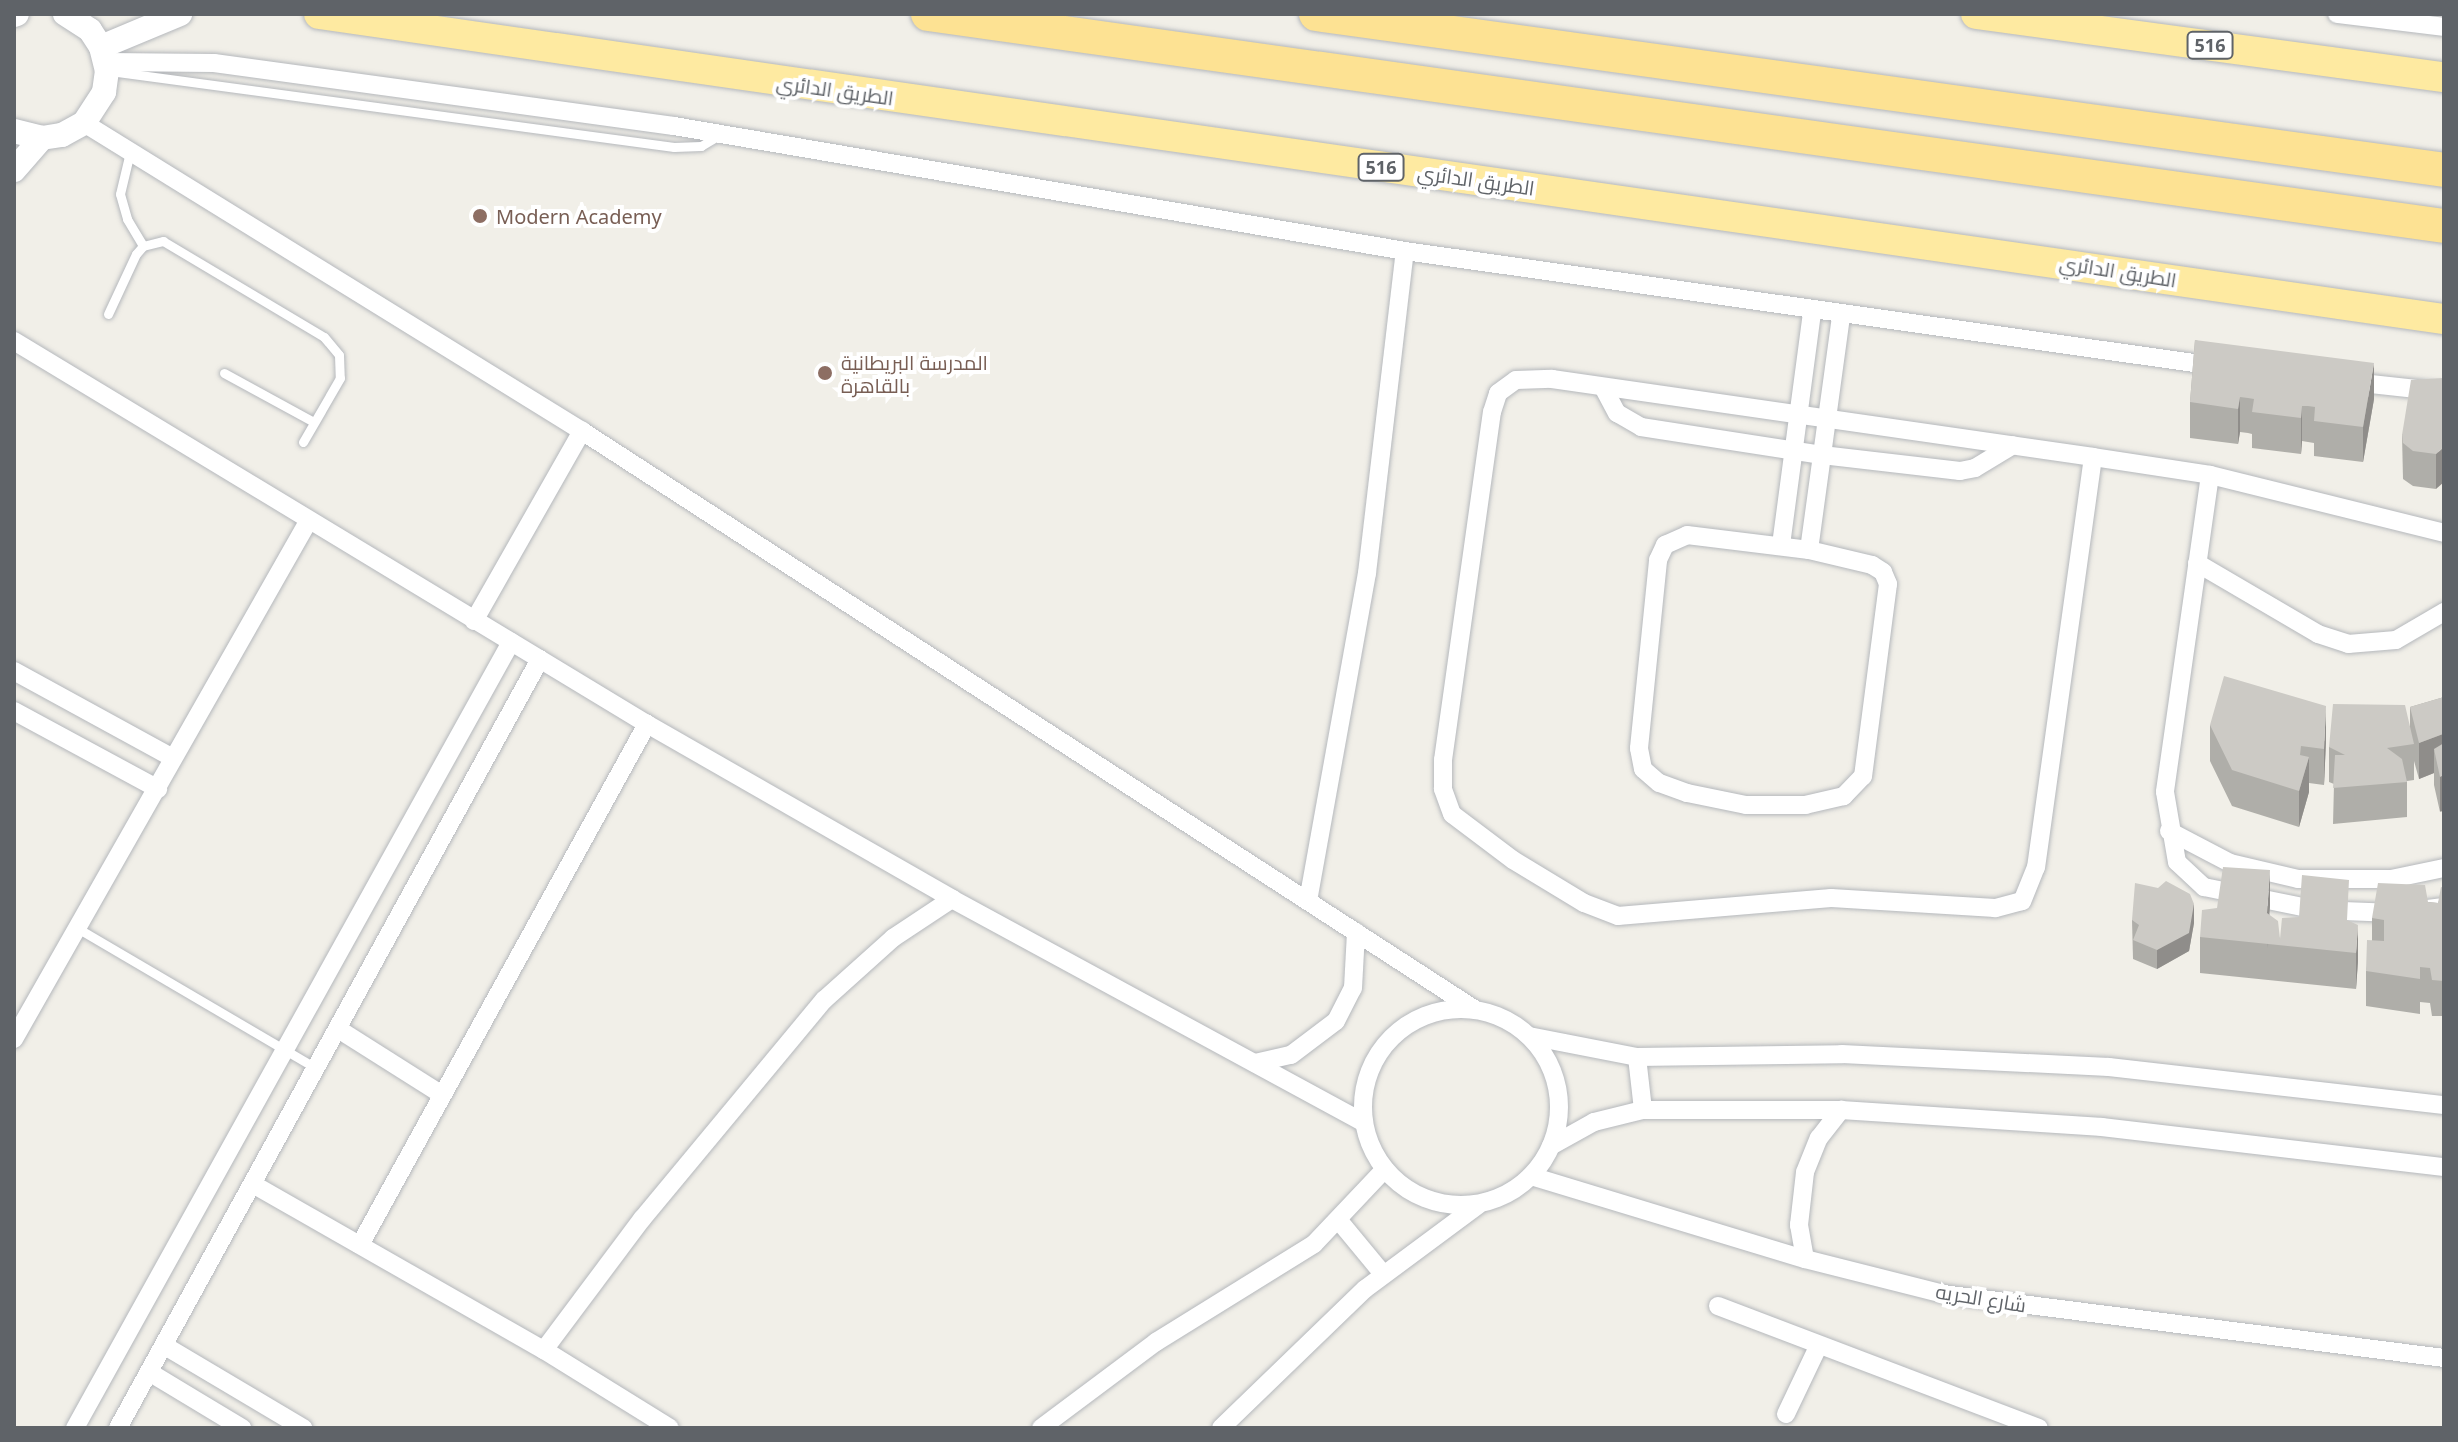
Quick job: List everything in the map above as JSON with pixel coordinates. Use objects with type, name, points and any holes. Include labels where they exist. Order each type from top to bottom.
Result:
[{"type":"highway","name":"الطريق الدائري","points":[[319,14],[2444,319]]},
{"type":"highway","points":[[928,14],[2444,226]]},
{"type":"highway","points":[[1316,14],[2444,170]]},
{"type":"highway","name":"516","points":[[1976,14],[2444,77]]},
{"type":"street","points":[[14,170],[42,138],[84,123],[104,92],[105,60],[90,30],[65,14]]},
{"type":"street","points":[[105,60],[180,14]]},
{"type":"street","points":[[2337,14],[2444,27]]},
{"type":"street","points":[[105,60],[214,63],[723,133],[1405,251],[1812,312],[2233,368]]},
{"type":"street","points":[[84,123],[582,431],[1474,1009],[1503,1019],[1529,1036],[1547,1059],[1557,1088],[1559,1117],[1551,1146],[1531,1176],[1484,1202],[1383,1274],[1221,1428]]},
{"type":"street","points":[[14,131],[42,138]]},
{"type":"street","points":[[1308,901],[1367,573],[1405,251]]},
{"type":"street","points":[[1781,545],[1812,312]]},
{"type":"street","points":[[1809,550],[1841,315]]},
{"type":"street","points":[[14,341],[647,724],[952,899],[1363,1122]]},
{"type":"street","points":[[2093,457],[2036,867],[2022,901],[1995,908],[1831,898],[1653,917],[1618,916],[1584,903],[1473,833],[1452,814],[1442,778],[1498,393],[1507,383],[1527,378],[1603,387],[2013,445],[2093,457],[2210,475],[2444,533]]},
{"type":"street","points":[[2338,381],[2444,392]]},
{"type":"street","points":[[1603,387],[1617,413],[1641,427],[1822,455],[1960,471],[1982,465],[2013,445]]},
{"type":"street","points":[[474,621],[582,431]]},
{"type":"street","points":[[2210,475],[2165,792],[2169,831],[2177,862],[2204,887],[2317,910],[2395,913],[2444,907]]},
{"type":"street","points":[[14,1039],[309,520]]},
{"type":"street","points":[[1687,535],[1781,545],[1872,565],[1886,578],[1858,784],[1835,800],[1776,807],[1716,801],[1659,783],[1643,769],[1639,748],[1660,552],[1671,540],[1687,535]]},
{"type":"street","points":[[2197,563],[2318,634],[2348,644],[2396,640],[2444,612]]},
{"type":"street","points":[[75,1428],[511,642]]},
{"type":"street","points":[[118,1428],[256,1186],[540,659]]},
{"type":"street","points":[[14,671],[173,758]]},
{"type":"street","points":[[14,711],[158,789]]},
{"type":"street","points":[[360,1245],[647,724]]},
{"type":"street","points":[[2169,831],[2230,863],[2321,880],[2391,879],[2444,868]]},
{"type":"street","points":[[2317,910],[2321,880]]},
{"type":"street","points":[[544,1350],[642,1219],[824,1000],[893,938],[952,899]]},
{"type":"street","points":[[1255,1063],[1291,1055],[1336,1021],[1353,988],[1356,932]]},
{"type":"street","points":[[1474,1009],[1429,1015],[1390,1038],[1368,1077],[1363,1122],[1385,1169],[1429,1200],[1484,1202]]},
{"type":"street","points":[[338,1029],[441,1094]]},
{"type":"street","points":[[1529,1036],[1637,1057],[1842,1054],[2020,1060],[2444,1105]]},
{"type":"street","points":[[1637,1057],[1643,1110]]},
{"type":"street","points":[[1551,1146],[1594,1122],[1643,1110],[1841,1110],[2087,1125],[2444,1167]]},
{"type":"street","points":[[1805,1259],[1799,1225],[1803,1181],[1819,1138],[1841,1110]]},
{"type":"street","points":[[1041,1428],[1156,1342],[1285,1264],[1340,1222],[1385,1169]]},
{"type":"street","name":"شارع الحريه","points":[[1531,1176],[1805,1259],[1989,1301],[2444,1358]]},
{"type":"street","points":[[256,1186],[544,1350],[670,1428]]},
{"type":"street","points":[[1340,1222],[1383,1274]]},
{"type":"street","points":[[1718,1306],[1818,1347],[2039,1428]]},
{"type":"street","points":[[165,1346],[303,1428]]},
{"type":"street","points":[[1786,1414],[1818,1347]]},
{"type":"street","points":[[149,1372],[242,1428]]},
{"type":"lane","points":[[105,60],[440,115],[690,147],[723,133]]},
{"type":"lane","points":[[440,115],[443,94]]},
{"type":"lane","points":[[548,130],[551,109]]},
{"type":"lane","points":[[130,152],[120,194],[143,246]]},
{"type":"lane","points":[[108,314],[143,246],[163,241],[333,344],[342,367],[340,378],[303,442]]},
{"type":"lane","points":[[224,373],[314,422]]},
{"type":"lane","points":[[77,928],[317,1069]]},
{"type":"building","points":[[2195,340],[2374,363],[2363,427],[2314,421],[2315,407],[2302,406],[2301,418],[2252,412],[2254,399],[2248,398],[2240,397],[2238,409],[2190,402]]},
{"type":"building","points":[[2444,378],[2444,447],[2436,454],[2413,451],[2403,443],[2402,435],[2411,380]]},
{"type":"building","points":[[2224,676],[2326,706],[2324,749],[2301,746],[2300,755],[2309,757],[2299,791],[2232,770],[2210,725]]},
{"type":"building","points":[[2444,697],[2444,738],[2443,734],[2419,743],[2410,707]]},
{"type":"building","points":[[2333,704],[2405,705],[2414,744],[2387,748],[2402,759],[2407,782],[2333,788],[2335,755],[2345,755],[2329,747]]},
{"type":"building","points":[[2444,743],[2444,775],[2440,777],[2434,749]]},
{"type":"building","points":[[2223,867],[2270,870],[2267,913],[2278,921],[2280,939],[2282,918],[2299,917],[2302,875],[2349,880],[2347,920],[2358,925],[2356,953],[2200,937],[2202,910],[2217,908]]},
{"type":"building","points":[[2166,881],[2190,894],[2194,904],[2189,933],[2157,950],[2133,940],[2139,925],[2132,920],[2135,883],[2158,888]]},
{"type":"building","points":[[2378,883],[2425,885],[2428,902],[2438,903],[2441,887],[2444,888],[2444,981],[2432,980],[2430,968],[2420,967],[2420,979],[2366,971],[2367,940],[2384,941],[2384,920],[2372,918]]},
{"type":"place","name":"Modern Academy","points":[[480,216]]},
{"type":"place","name":"المدرسة البريطانية بالقاهرة","points":[[825,373]]}]
